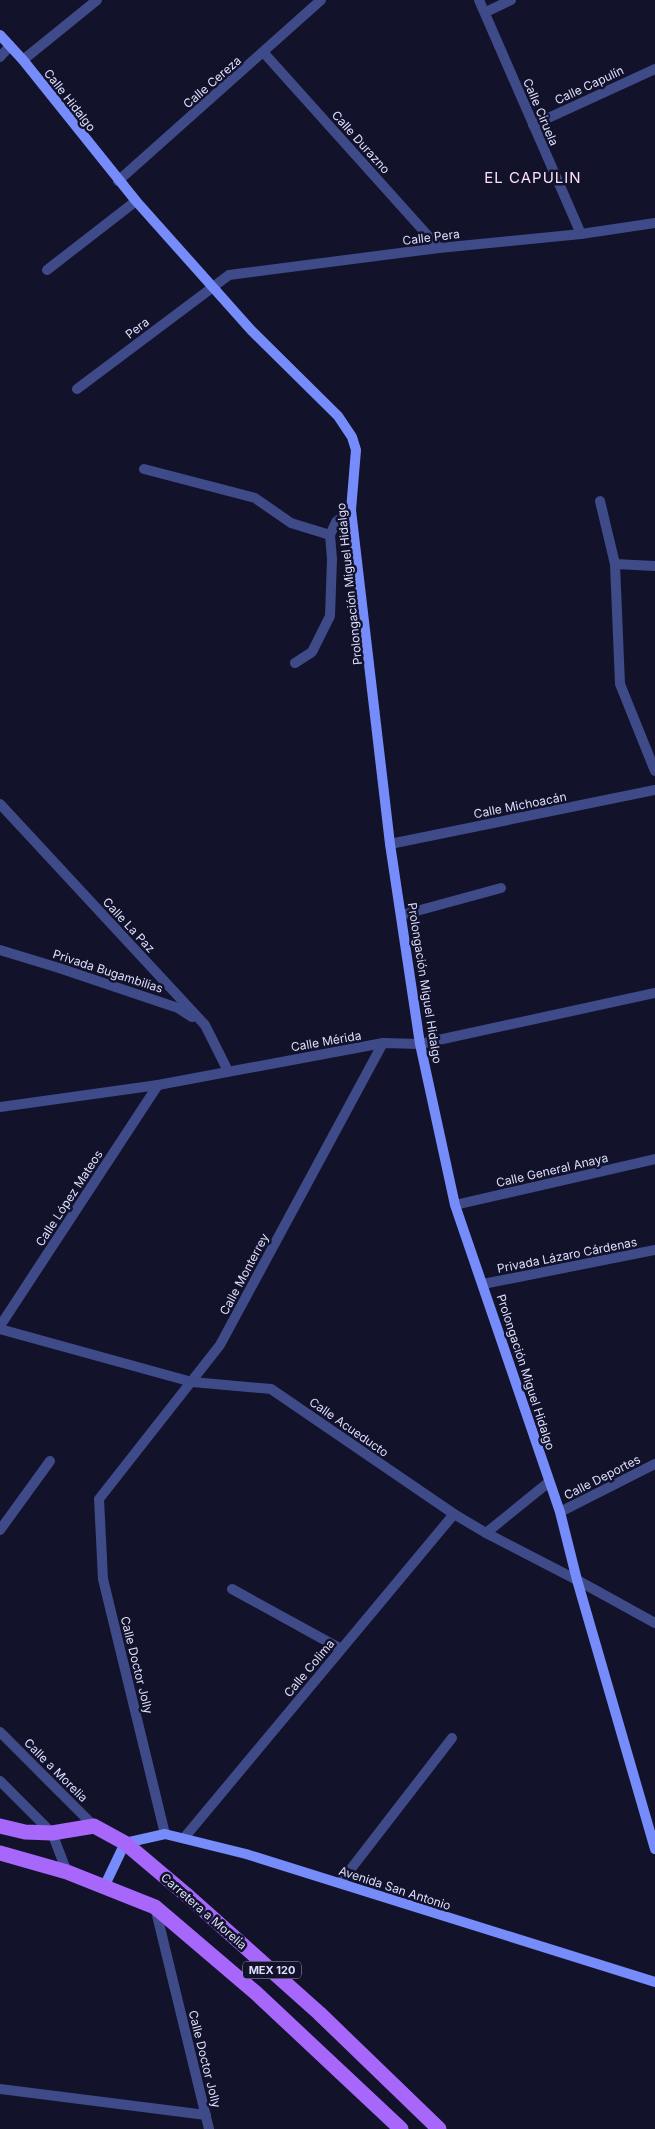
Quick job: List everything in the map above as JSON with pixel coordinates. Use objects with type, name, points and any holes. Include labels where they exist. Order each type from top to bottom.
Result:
[{"type":"main road","points":[[0,1826],[25,1832],[52,1833],[94,1826]]},
{"type":"main road","name":"Carretera a Morelia","points":[[94,1826],[125,1843],[320,2012],[439,2129]]},
{"type":"main road","name":"MEX 120","points":[[0,1853],[67,1872],[155,1907],[256,1994],[402,2129]]},
{"type":"street","points":[[23,60],[97,0]]},
{"type":"street","name":"Calle Cereza","points":[[118,181],[264,53],[321,0]]},
{"type":"street","name":"Calle Ciruela","points":[[479,0],[486,12],[581,234]]},
{"type":"street","points":[[486,12],[511,0]]},
{"type":"street","name":"Calle Hidalgo","points":[[0,35],[23,60],[118,181]]},
{"type":"street","points":[[0,57],[10,46]]},
{"type":"street","name":"Calle Durazno","points":[[264,53],[439,248]]},
{"type":"street","name":"Calle Capulín","points":[[533,125],[655,69]]},
{"type":"street","name":"Prolongación Miguel Hidalgo","points":[[118,181],[251,330],[338,416],[352,437],[356,450],[351,510],[390,844],[420,1044],[456,1205],[560,1512],[577,1580],[655,1850]]},
{"type":"street","points":[[47,270],[136,201]]},
{"type":"street","name":"Calle Pera","points":[[213,287],[229,275],[439,248],[581,234],[655,223]]},
{"type":"street","name":"Pera","points":[[77,389],[213,287]]},
{"type":"street","points":[[144,469],[255,498],[291,523],[330,534]]},
{"type":"street","points":[[600,500],[616,564],[620,684],[655,772]]},
{"type":"street","points":[[295,663],[312,652],[330,616],[332,559],[330,534],[336,522],[351,510]]},
{"type":"street","points":[[616,564],[655,566]]},
{"type":"street","name":"Calle Michoacán","points":[[390,844],[655,790]]},
{"type":"street","name":"Calle La Paz","points":[[0,804],[205,1025],[228,1071]]},
{"type":"street","points":[[402,914],[500,888]]},
{"type":"street","name":"Privada Bugambilias","points":[[0,950],[178,1008],[205,1025]]},
{"type":"street","name":"Calle Mérida","points":[[0,1107],[158,1085],[383,1043],[420,1044],[655,993]]},
{"type":"street","name":"Calle Monterrey","points":[[99,1499],[220,1344],[383,1043]]},
{"type":"street","name":"Calle López Mateos","points":[[0,1326],[158,1085]]},
{"type":"street","name":"Calle General Anaya","points":[[456,1205],[655,1159]]},
{"type":"street","name":"Privada Lázaro Cárdenas","points":[[483,1284],[655,1250]]},
{"type":"street","name":"Calle Acueducto","points":[[0,1330],[192,1382],[271,1389],[486,1534],[577,1580],[655,1623]]},
{"type":"street","points":[[2,1524],[50,1461]]},
{"type":"street","name":"Calle Deportes","points":[[560,1512],[655,1464]]},
{"type":"street","points":[[486,1534],[549,1482]]},
{"type":"street","name":"Calle Doctor Jolly","points":[[99,1499],[103,1579],[165,1834]]},
{"type":"street","name":"Calle Colima","points":[[184,1838],[454,1514]]},
{"type":"street","points":[[232,1589],[341,1649]]},
{"type":"street","name":"Calle a Morelia","points":[[0,1732],[94,1826]]},
{"type":"street","points":[[340,1883],[452,1738]]},
{"type":"street","points":[[0,1781],[52,1833],[67,1872]]},
{"type":"street","name":"Avenida San Antonio","points":[[125,1843],[165,1834],[246,1854],[655,1982]]},
{"type":"street","points":[[104,1887],[125,1843]]},
{"type":"street","name":"Calle Doctor Jolly","points":[[155,1907],[209,2129]]},
{"type":"street","points":[[0,2088],[206,2115]]},
{"type":"district","name":"EL CAPULIN","points":[[533,177]]}]
